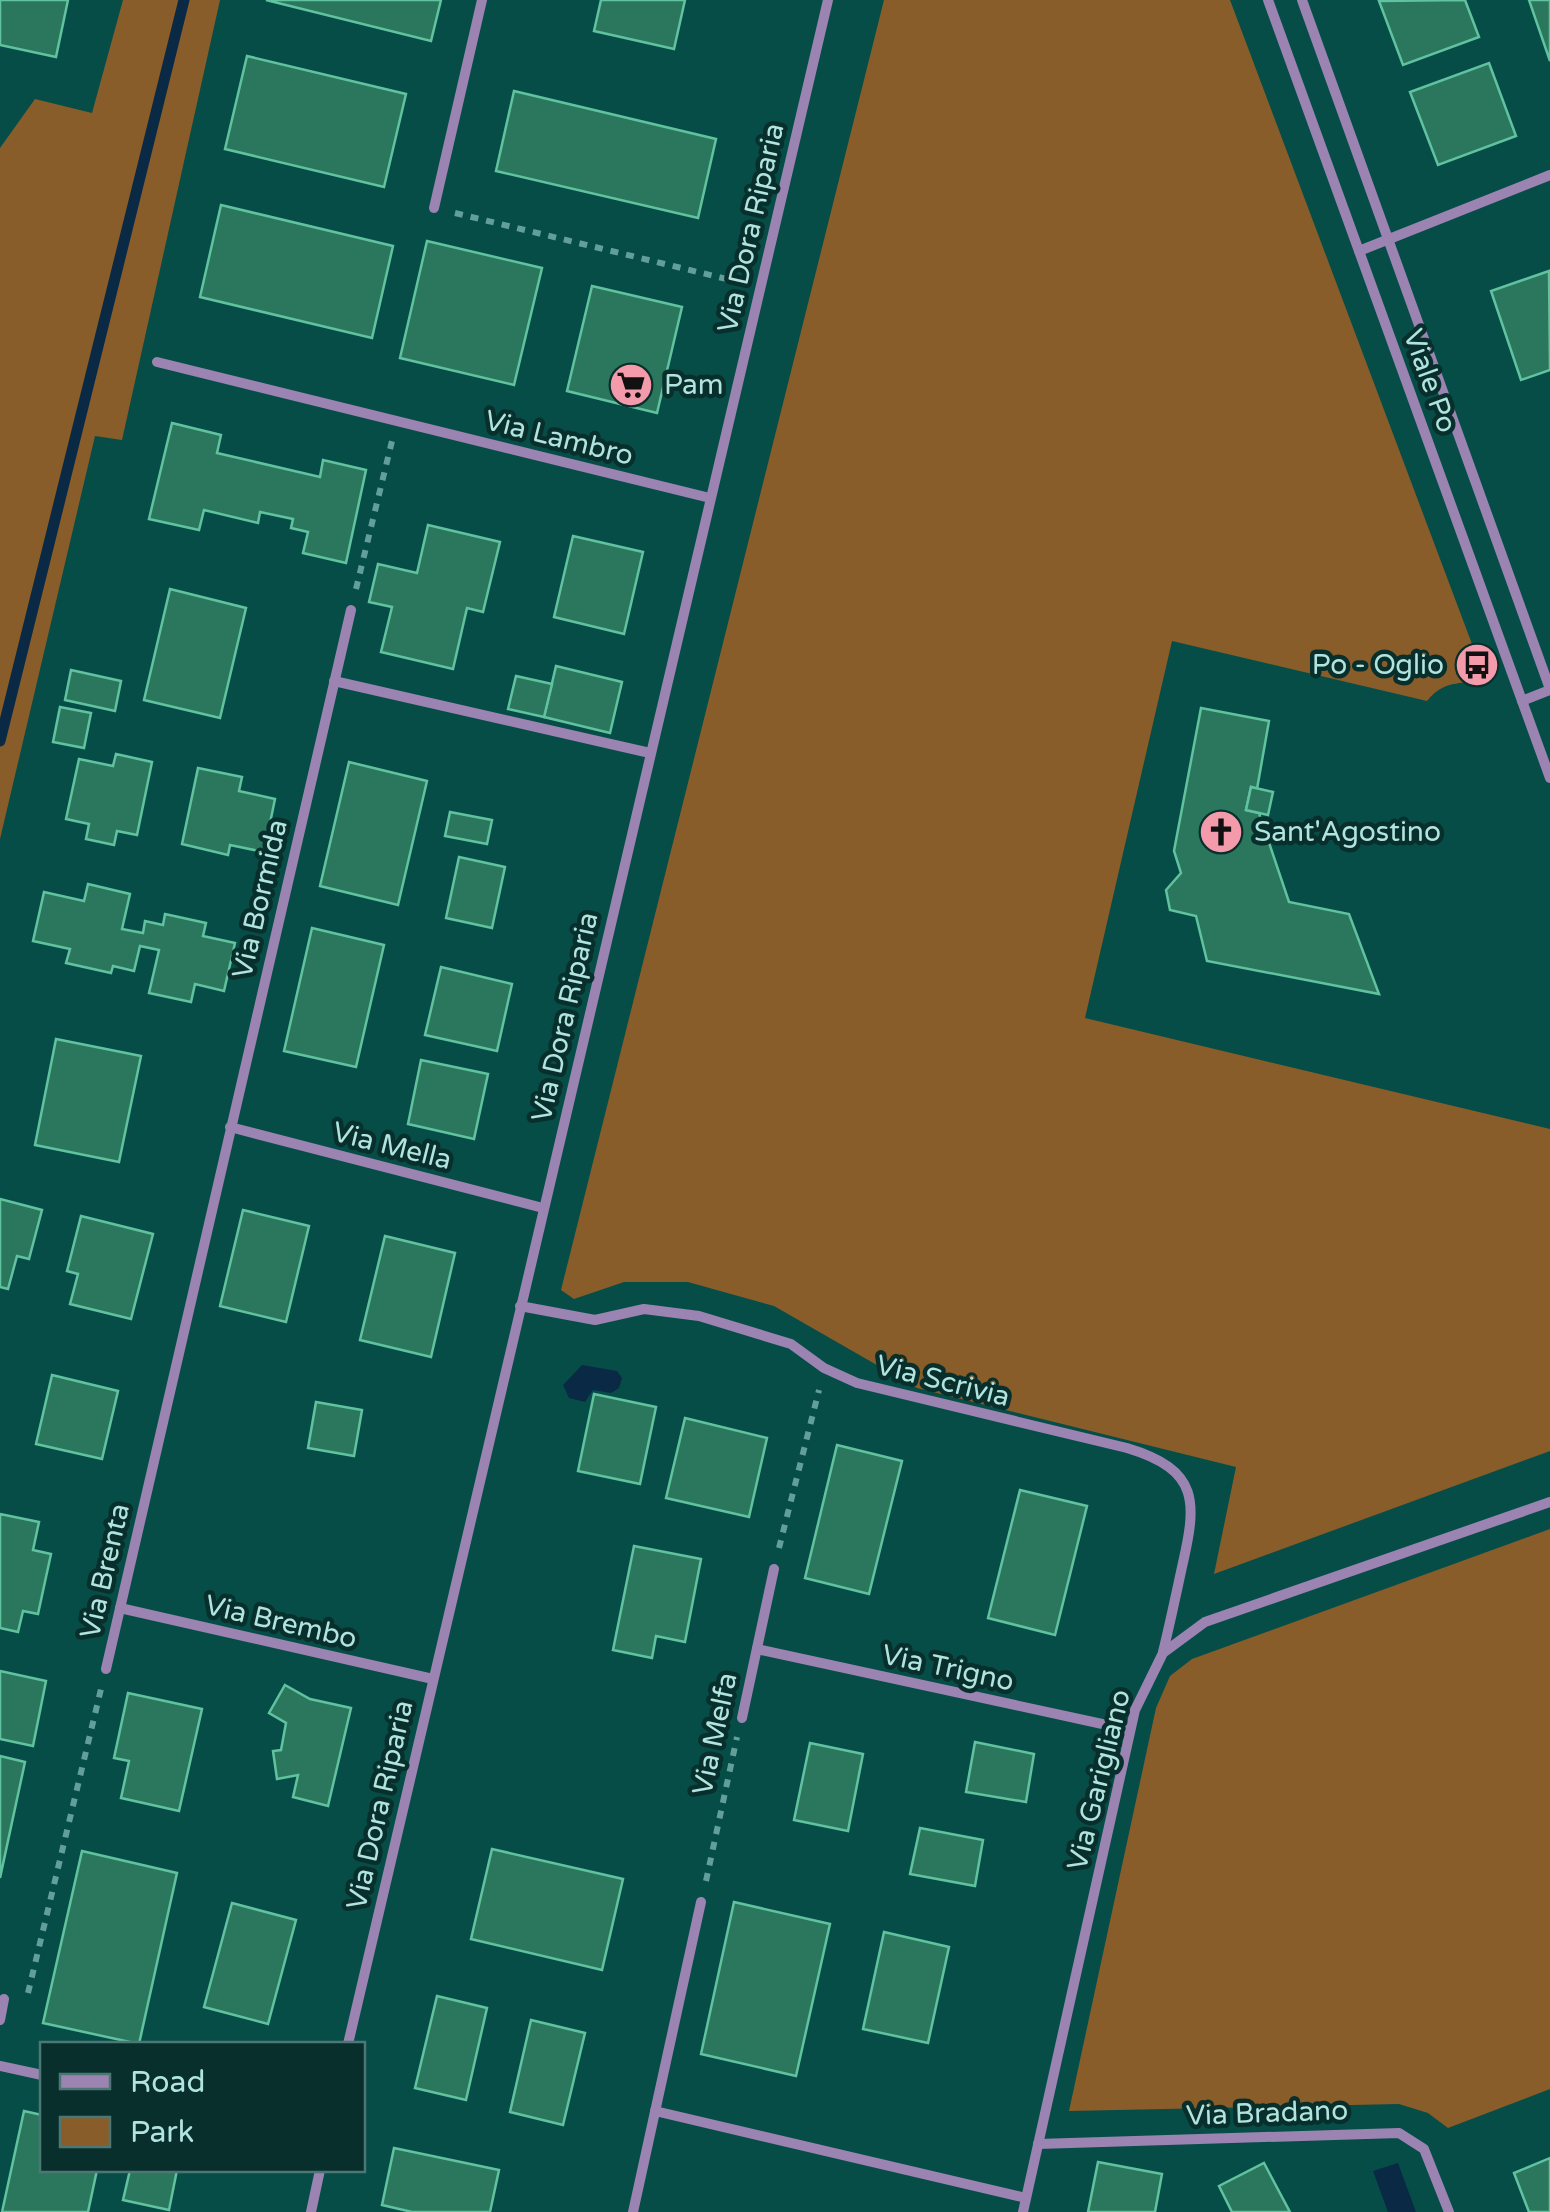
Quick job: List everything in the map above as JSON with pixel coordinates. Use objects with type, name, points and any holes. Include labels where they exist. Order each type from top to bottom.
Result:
[{"type":"street","points":[[434,208],[482,0]]},
{"type":"street","name":"Via Dora Riparia","points":[[348,2042],[828,0]]},
{"type":"street","name":"Viale Po","points":[[1268,0],[1550,778]]},
{"type":"street","name":"Viale Po","points":[[1302,0],[1550,689]]},
{"type":"street","points":[[1359,251],[1550,175]]},
{"type":"street","name":"Via Lambro","points":[[157,362],[710,498]]},
{"type":"street","name":"Via Bormida","points":[[230,1128],[351,610]]},
{"type":"street","points":[[334,680],[650,753]]},
{"type":"street","points":[[1522,701],[1550,689]]},
{"type":"street","name":"Via Mella","points":[[230,1128],[543,1208]]},
{"type":"street","name":"Via Brenta","points":[[106,1668],[230,1128]]},
{"type":"street","name":"Via Scrivia","points":[[520,1306],[595,1320],[644,1309],[699,1316],[792,1344],[824,1368],[856,1383],[1137,1451],[1172,1470],[1188,1488],[1194,1510],[1163,1652]]},
{"type":"street","name":"Via Garigliano","points":[[1023,2212],[1130,1730],[1142,1688],[1163,1652],[1205,1622],[1550,1502]]},
{"type":"street","name":"Via Melfa","points":[[742,1718],[774,1568]]},
{"type":"street","name":"Via Brembo","points":[[120,1608],[432,1679]]},
{"type":"street","name":"Via Trigno","points":[[756,1649],[1130,1730]]},
{"type":"street","points":[[633,2212],[702,1902]]},
{"type":"street","points":[[0,2020],[4,1999]]},
{"type":"street","points":[[0,2066],[40,2076]]},
{"type":"street","points":[[655,2111],[1026,2198]]},
{"type":"street","name":"Via Bradano","points":[[1038,2144],[1399,2132],[1424,2149],[1449,2212]]},
{"type":"street","points":[[311,2212],[320,2172]]},
{"type":"path","points":[[434,208],[760,288]]},
{"type":"path","points":[[351,610],[396,421]]},
{"type":"path","points":[[774,1568],[824,1368]]},
{"type":"path","name":"Via Brenta","points":[[4,1999],[25,2003],[106,1668]]},
{"type":"path","name":"Via Melfa","points":[[702,1902],[742,1718]]},
{"type":"green space","points":[[123,0],[220,0],[122,440],[95,436],[0,839],[0,148],[35,99],[92,113]]},
{"type":"green space","points":[[884,0],[1230,0],[1484,676],[1442,688],[1427,701],[1172,641],[1085,1018],[1550,1129],[1550,1451],[1214,1574],[1236,1467],[917,1388],[774,1306],[688,1282],[624,1282],[574,1299],[561,1290]]},
{"type":"green space","points":[[1550,1529],[1550,2089],[1448,2128],[1428,2113],[1399,2104],[1069,2111],[1156,1708],[1170,1676],[1192,1659]]},
{"type":"water","points":[[582,1365],[617,1371],[622,1378],[619,1388],[611,1393],[593,1390],[585,1402],[569,1398],[563,1385]]},
{"type":"water","points":[[1398,2163],[1416,2212],[1388,2212],[1373,2171]]},
{"type":"building","points":[[0,0],[68,0],[56,57],[0,45]]},
{"type":"building","points":[[266,0],[441,0],[431,41]]},
{"type":"building","points":[[601,0],[685,0],[674,49],[594,31]]},
{"type":"building","points":[[1465,0],[1479,37],[1403,65],[1379,1]]},
{"type":"building","points":[[1529,0],[1550,0],[1550,61]]},
{"type":"building","points":[[247,56],[406,94],[384,187],[225,149]]},
{"type":"building","points":[[1489,63],[1516,136],[1438,165],[1410,92]]},
{"type":"building","points":[[514,91],[716,139],[698,218],[496,171]]},
{"type":"building","points":[[221,205],[393,246],[372,338],[200,297]]},
{"type":"building","points":[[427,241],[542,268],[514,385],[400,358]]},
{"type":"building","points":[[1549,271],[1550,370],[1521,380],[1491,291]]},
{"type":"building","points":[[592,286],[682,307],[657,413],[567,391]]},
{"type":"building","points":[[172,423],[221,435],[217,453],[320,477],[323,460],[366,470],[346,563],[303,553],[308,532],[291,528],[293,519],[260,512],[258,523],[204,510],[199,530],[149,519]]},
{"type":"building","points":[[428,525],[500,542],[483,612],[467,608],[453,669],[381,652],[392,607],[369,602],[378,564],[417,573]]},
{"type":"building","points":[[573,536],[643,552],[624,634],[554,617]]},
{"type":"building","points":[[170,589],[246,608],[220,718],[144,700]]},
{"type":"building","points":[[556,666],[622,682],[610,733],[544,717]]},
{"type":"building","points":[[71,670],[121,681],[115,711],[65,700]]},
{"type":"building","points":[[516,676],[552,684],[544,717],[508,709]]},
{"type":"building","points":[[60,707],[91,713],[84,748],[53,742]]},
{"type":"building","name":"Sant'Agostino","points":[[1201,708],[1269,721],[1257,789],[1251,787],[1246,810],[1259,813],[1289,902],[1349,914],[1379,994],[1207,961],[1196,916],[1170,910],[1166,890],[1181,873],[1174,851]]},
{"type":"building","points":[[116,754],[152,762],[137,835],[117,831],[114,845],[86,839],[89,824],[66,819],[79,759],[113,766]]},
{"type":"building","points":[[349,762],[427,781],[398,905],[320,886]]},
{"type":"building","points":[[198,768],[242,777],[239,791],[275,799],[264,852],[230,845],[228,855],[182,844]]},
{"type":"building","points":[[1251,787],[1273,792],[1268,815],[1246,810]]},
{"type":"building","points":[[450,812],[492,820],[487,844],[445,836]]},
{"type":"building","points":[[459,857],[505,867],[492,928],[446,918]]},
{"type":"building","points":[[88,884],[130,894],[122,929],[143,933],[145,921],[163,925],[165,914],[206,923],[203,936],[235,943],[224,991],[195,984],[191,1002],[149,993],[159,950],[140,946],[134,971],[113,966],[111,973],[66,963],[70,949],[33,941],[44,892],[84,901]]},
{"type":"building","points":[[312,928],[384,945],[356,1067],[284,1051]]},
{"type":"building","points":[[441,967],[512,984],[497,1051],[425,1035]]},
{"type":"building","points":[[56,1039],[141,1056],[119,1162],[35,1145]]},
{"type":"building","points":[[421,1060],[488,1074],[474,1139],[408,1124]]},
{"type":"building","points":[[0,1199],[42,1210],[29,1259],[17,1256],[8,1289],[0,1287]]},
{"type":"building","points":[[243,1210],[309,1226],[286,1322],[220,1306]]},
{"type":"building","points":[[81,1216],[153,1234],[131,1319],[70,1304],[78,1274],[67,1271]]},
{"type":"building","points":[[385,1236],[455,1253],[431,1357],[360,1340]]},
{"type":"building","points":[[52,1375],[118,1391],[102,1459],[36,1444]]},
{"type":"building","points":[[594,1394],[656,1407],[640,1484],[578,1471]]},
{"type":"building","points":[[316,1402],[362,1410],[354,1456],[308,1448]]},
{"type":"building","points":[[685,1418],[767,1438],[749,1517],[666,1498]]},
{"type":"building","points":[[837,1445],[902,1461],[869,1594],[805,1578]]},
{"type":"building","points":[[1020,1490],[1087,1506],[1055,1635],[988,1618]]},
{"type":"building","points":[[0,1514],[39,1522],[33,1550],[51,1554],[38,1614],[23,1611],[18,1632],[0,1628]]},
{"type":"building","points":[[634,1546],[701,1559],[685,1642],[656,1636],[652,1658],[613,1650]]},
{"type":"building","points":[[0,1671],[46,1681],[33,1746],[0,1739]]},
{"type":"building","points":[[285,1685],[310,1699],[351,1708],[328,1806],[293,1797],[298,1775],[277,1779],[273,1751],[281,1750],[286,1723],[269,1713]]},
{"type":"building","points":[[128,1693],[202,1709],[179,1811],[121,1798],[129,1761],[114,1758]]},
{"type":"building","points":[[975,1742],[1034,1754],[1026,1802],[966,1792]]},
{"type":"building","points":[[810,1743],[863,1754],[848,1831],[794,1820]]},
{"type":"building","points":[[0,1756],[25,1762],[0,1878]]},
{"type":"building","points":[[920,1828],[983,1840],[975,1886],[910,1874]]},
{"type":"building","points":[[492,1849],[623,1879],[602,1970],[471,1939]]},
{"type":"building","points":[[82,1851],[177,1873],[139,2042],[43,2023]]},
{"type":"building","points":[[734,1902],[830,1924],[796,2076],[701,2054]]},
{"type":"building","points":[[232,1903],[296,1920],[268,2024],[204,2007]]},
{"type":"building","points":[[884,1932],[949,1947],[928,2043],[863,2029]]},
{"type":"building","points":[[437,1996],[487,2008],[466,2100],[415,2088]]},
{"type":"building","points":[[531,2020],[585,2033],[563,2125],[510,2112]]},
{"type":"building","points":[[24,2111],[40,2115],[40,2172],[97,2172],[88,2212],[2,2212]]},
{"type":"building","points":[[394,2148],[499,2170],[490,2212],[412,2212],[382,2205]]},
{"type":"building","points":[[1550,2158],[1550,2212],[1529,2212],[1514,2173]]},
{"type":"building","points":[[1098,2162],[1162,2174],[1155,2212],[1088,2212]]},
{"type":"building","points":[[1264,2163],[1290,2212],[1232,2212],[1219,2186]]},
{"type":"building","points":[[130,2172],[177,2172],[169,2210],[123,2200]]},
{"type":"waterway","points":[[0,741],[184,0]]},
{"type":"place","name":"Pam","points":[[631,385]]},
{"type":"place","name":"Po - Oglio","points":[[1477,665]]},
{"type":"place","name":"Sant'Agostino","points":[[1221,832]]}]
